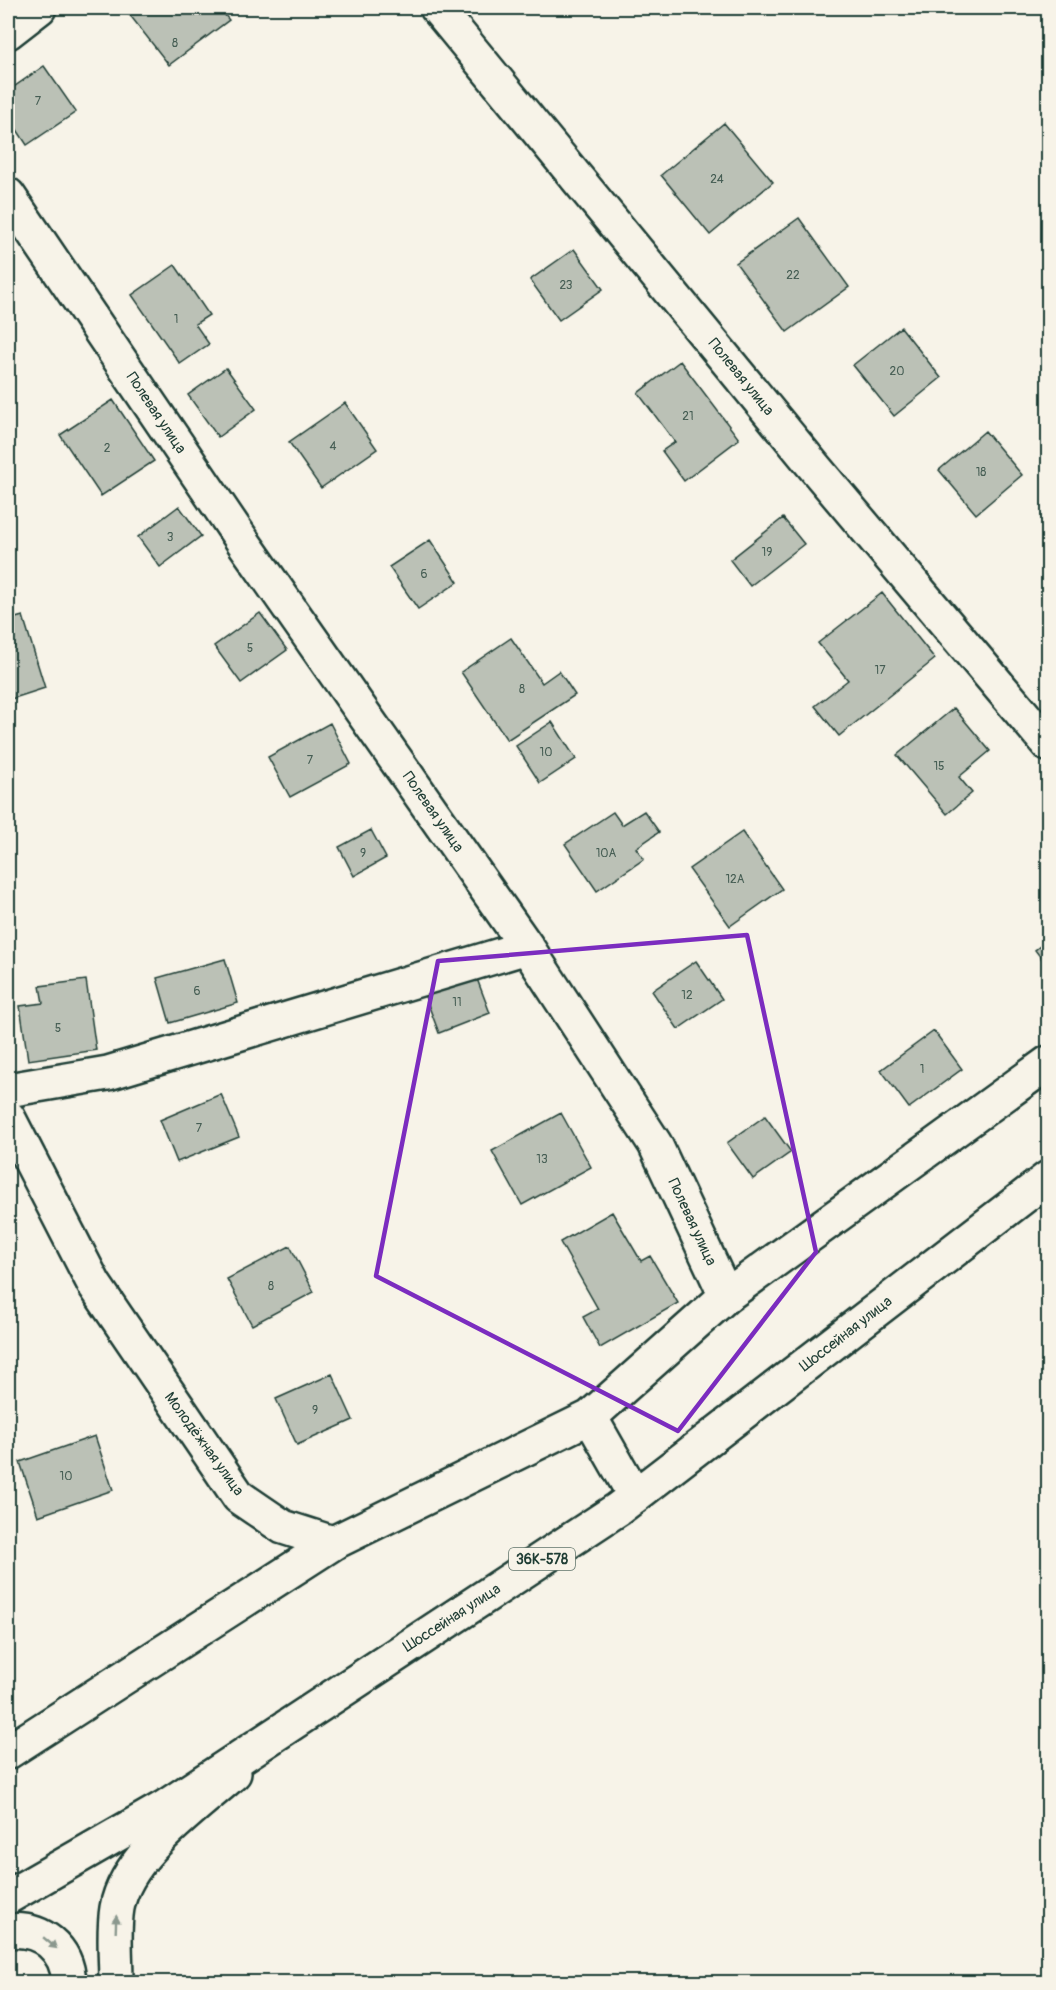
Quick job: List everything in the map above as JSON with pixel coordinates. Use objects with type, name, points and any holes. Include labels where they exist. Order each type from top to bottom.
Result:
[{"type":"street","points":[[8,32],[39,8]]},
{"type":"street","name":"Полевая улица","points":[[437,8],[816,469],[1048,744]]},
{"type":"street","name":"Полевая улица","points":[[8,195],[240,537],[528,946],[655,1144],[726,1296]]},
{"type":"street","points":[[8,1090],[108,1073],[528,946]]},
{"type":"street","points":[[8,1752],[333,1543],[590,1418],[726,1296],[1048,1063]]},
{"type":"street","name":"Молодёжная улица","points":[[8,1117],[94,1284],[239,1497],[283,1527],[333,1543]]},
{"type":"street","name":"Шоссейная улица","points":[[8,1897],[165,1807],[635,1496],[1048,1178]]},
{"type":"street","points":[[590,1418],[635,1496]]},
{"type":"street","points":[[116,1983],[117,1908],[124,1885],[136,1863],[281,1731]]},
{"type":"street","points":[[8,1931],[29,1930],[45,1938],[62,1953],[69,1983]]},
{"type":"highlighted area","points":[[747,935],[816,1252],[678,1431],[376,1276],[438,961]]},
{"type":"building","points":[[138,8],[219,8],[229,20],[169,65],[129,14]]},
{"type":"building","points":[[44,66],[76,112],[27,145],[8,116],[8,91]]},
{"type":"building","points":[[724,123],[773,182],[710,235],[661,175]]},
{"type":"building","points":[[799,218],[849,287],[787,332],[736,263]]},
{"type":"building","points":[[574,249],[603,289],[559,320],[530,280]]},
{"type":"building","points":[[175,265],[209,315],[195,324],[209,344],[180,364],[132,295]]},
{"type":"building","points":[[901,327],[941,378],[894,416],[853,365]]},
{"type":"building","points":[[680,361],[739,439],[684,481],[662,451],[675,442],[638,393]]},
{"type":"building","points":[[226,368],[256,409],[218,437],[188,395]]},
{"type":"building","points":[[113,400],[154,461],[101,496],[60,435]]},
{"type":"building","points":[[345,403],[377,449],[321,488],[289,442]]},
{"type":"building","points":[[985,431],[1022,475],[976,514],[939,470]]},
{"type":"building","points":[[179,506],[201,536],[160,567],[138,537]]},
{"type":"building","points":[[783,518],[804,544],[750,586],[730,560]]},
{"type":"building","points":[[430,540],[458,582],[418,609],[389,567]]},
{"type":"building","points":[[1048,588],[1048,601],[1042,593]]},
{"type":"building","points":[[882,593],[935,659],[839,736],[815,706],[848,680],[818,643]]},
{"type":"building","points":[[260,613],[287,650],[241,683],[214,646]]},
{"type":"building","points":[[23,616],[45,688],[8,700],[8,620]]},
{"type":"building","points":[[511,638],[542,683],[559,671],[575,695],[507,740],[461,672]]},
{"type":"building","points":[[954,708],[990,751],[959,777],[972,793],[947,814],[897,755]]},
{"type":"building","points":[[552,722],[576,759],[540,783],[516,746]]},
{"type":"building","points":[[330,723],[351,764],[290,797],[268,757]]},
{"type":"building","points":[[644,811],[659,832],[636,848],[644,859],[597,891],[565,844],[613,812],[622,825]]},
{"type":"building","points":[[371,830],[386,858],[354,876],[339,847]]},
{"type":"building","points":[[742,832],[782,889],[730,926],[689,869]]},
{"type":"building","points":[[1048,940],[1048,967],[1035,950]]},
{"type":"building","points":[[225,959],[238,1003],[170,1023],[157,978]]},
{"type":"building","points":[[696,961],[722,999],[678,1029],[652,991]]},
{"type":"building","points":[[474,971],[490,1013],[439,1033],[423,991]]},
{"type":"building","points":[[86,980],[96,1050],[28,1060],[20,1006],[43,1003],[40,986]]},
{"type":"building","points":[[934,1031],[962,1069],[909,1108],[881,1070]]},
{"type":"building","points":[[221,1094],[239,1137],[177,1162],[160,1120]]},
{"type":"building","points":[[561,1113],[591,1167],[522,1205],[492,1151]]},
{"type":"building","points":[[765,1116],[791,1152],[753,1179],[727,1143]]},
{"type":"building","points":[[612,1212],[641,1261],[650,1256],[678,1303],[600,1348],[583,1317],[598,1309],[560,1242]]},
{"type":"building","points":[[290,1246],[314,1292],[252,1325],[227,1279]]},
{"type":"building","points":[[332,1374],[353,1420],[297,1445],[276,1399]]},
{"type":"building","points":[[95,1436],[113,1490],[38,1516],[20,1462]]}]
